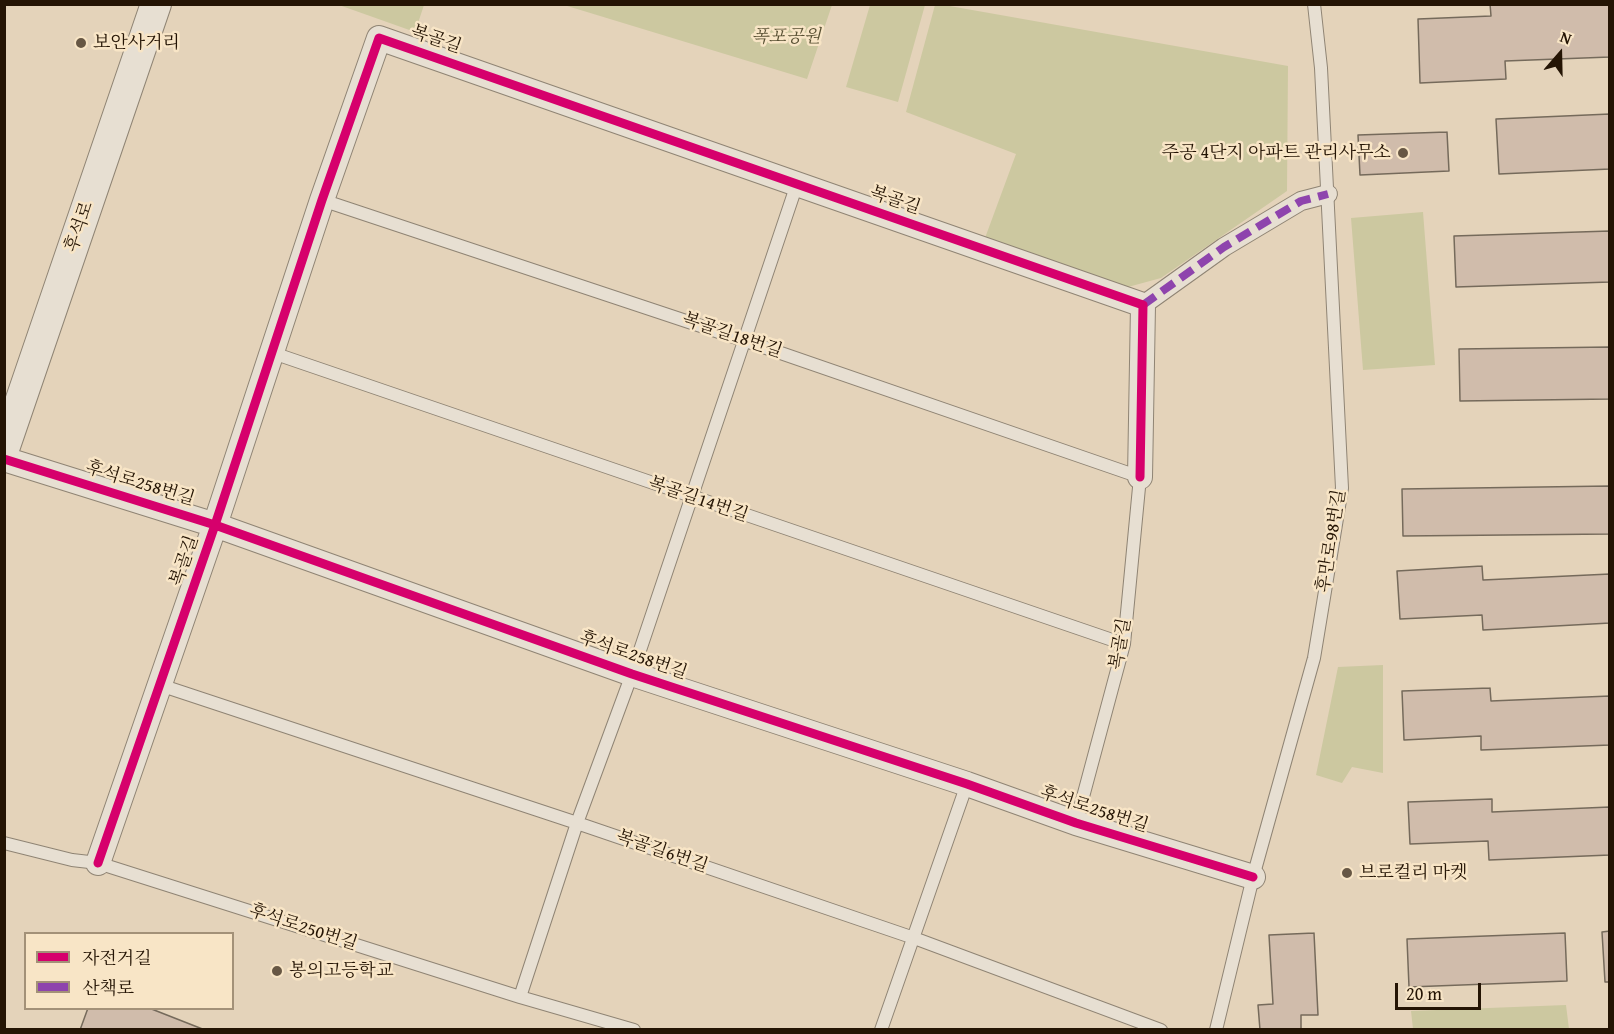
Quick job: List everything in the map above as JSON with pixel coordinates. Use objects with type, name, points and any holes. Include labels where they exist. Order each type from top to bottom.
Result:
[{"type":"street","name":"후석로","points":[[4,449],[156,4]]},
{"type":"street","name":"복골길","points":[[98,863],[379,38],[1143,305],[1140,477]]},
{"type":"street","points":[[1143,305],[1224,248],[1301,201],[1328,194]]},
{"type":"street","name":"후석로258번길","points":[[4,459],[215,525],[632,674],[967,784],[1076,823],[1253,877]]},
{"type":"lane","name":"후만로98번길","points":[[1216,1029],[1253,877],[1314,658],[1342,489],[1321,68],[1314,4]]},
{"type":"lane","points":[[520,997],[577,823],[632,674],[797,184]]},
{"type":"lane","name":"복골길18번길","points":[[322,200],[743,340],[1140,477]]},
{"type":"lane","name":"복골길14번길","points":[[273,353],[1124,644]]},
{"type":"lane","name":"복골길","points":[[1076,823],[1124,644],[1140,477]]},
{"type":"lane","name":"복골길6번길","points":[[160,685],[577,823],[914,938],[1161,1029]]},
{"type":"lane","points":[[881,1029],[967,784]]},
{"type":"lane","name":"후석로250번길","points":[[4,843],[72,860],[98,863],[520,997],[634,1029]]},
{"type":"green space","points":[[424,4],[415,32],[339,5]]},
{"type":"green space","name":"폭포공원","points":[[564,5],[832,5],[807,79]]},
{"type":"green space","points":[[870,5],[925,5],[898,102],[846,87]]},
{"type":"green space","points":[[935,5],[1288,66],[1287,191],[1161,278],[1128,287],[985,238],[1016,154],[906,112]]},
{"type":"green space","points":[[1423,212],[1435,365],[1363,370],[1351,218]]},
{"type":"green space","points":[[1383,665],[1383,773],[1352,767],[1342,783],[1316,775],[1338,667]]},
{"type":"green space","points":[[1566,1005],[1569,1029],[1413,1029],[1411,1011]]},
{"type":"building","points":[[1490,4],[1610,4],[1610,57],[1505,61],[1506,79],[1420,83],[1418,19],[1491,16]]},
{"type":"building","points":[[1610,114],[1610,169],[1499,174],[1496,119]]},
{"type":"building","name":"주공 4단지 아파트 관리사무소","points":[[1447,132],[1449,171],[1360,175],[1358,135]]},
{"type":"building","points":[[1610,231],[1610,282],[1456,287],[1454,236]]},
{"type":"building","points":[[1610,347],[1610,399],[1460,401],[1459,349]]},
{"type":"building","points":[[1610,486],[1610,534],[1403,536],[1402,489]]},
{"type":"building","points":[[1482,566],[1483,580],[1610,574],[1610,623],[1483,630],[1482,615],[1400,619],[1397,571]]},
{"type":"building","points":[[1490,688],[1491,701],[1610,696],[1610,745],[1481,750],[1481,736],[1404,740],[1402,691]]},
{"type":"building","points":[[1492,799],[1492,812],[1610,807],[1610,855],[1489,860],[1488,841],[1410,844],[1408,802]]},
{"type":"building","points":[[1610,931],[1610,982],[1605,982],[1602,932]]},
{"type":"building","points":[[1314,933],[1318,1015],[1301,1015],[1301,1030],[1260,1030],[1258,1005],[1273,1004],[1269,935]]},
{"type":"building","points":[[1565,933],[1567,981],[1409,987],[1407,939]]},
{"type":"building","points":[[87,1010],[154,1010],[205,1030],[80,1030]]},
{"type":"marked path","points":[[1143,305],[1224,247],[1301,201],[1328,194]]},
{"type":"cycle path","points":[[98,863],[379,38],[1143,305],[1140,477]]},
{"type":"cycle path","points":[[4,459],[215,525],[632,674],[967,784],[1076,823],[1253,877]]},
{"type":"place","name":"보안사거리","points":[[81,43]]},
{"type":"place","name":"주공 4단지 아파트 관리사무소","points":[[1403,153]]},
{"type":"place","name":"브로컬리 마켓","points":[[1347,873]]},
{"type":"place","name":"봉의고등학교","points":[[277,971]]}]
